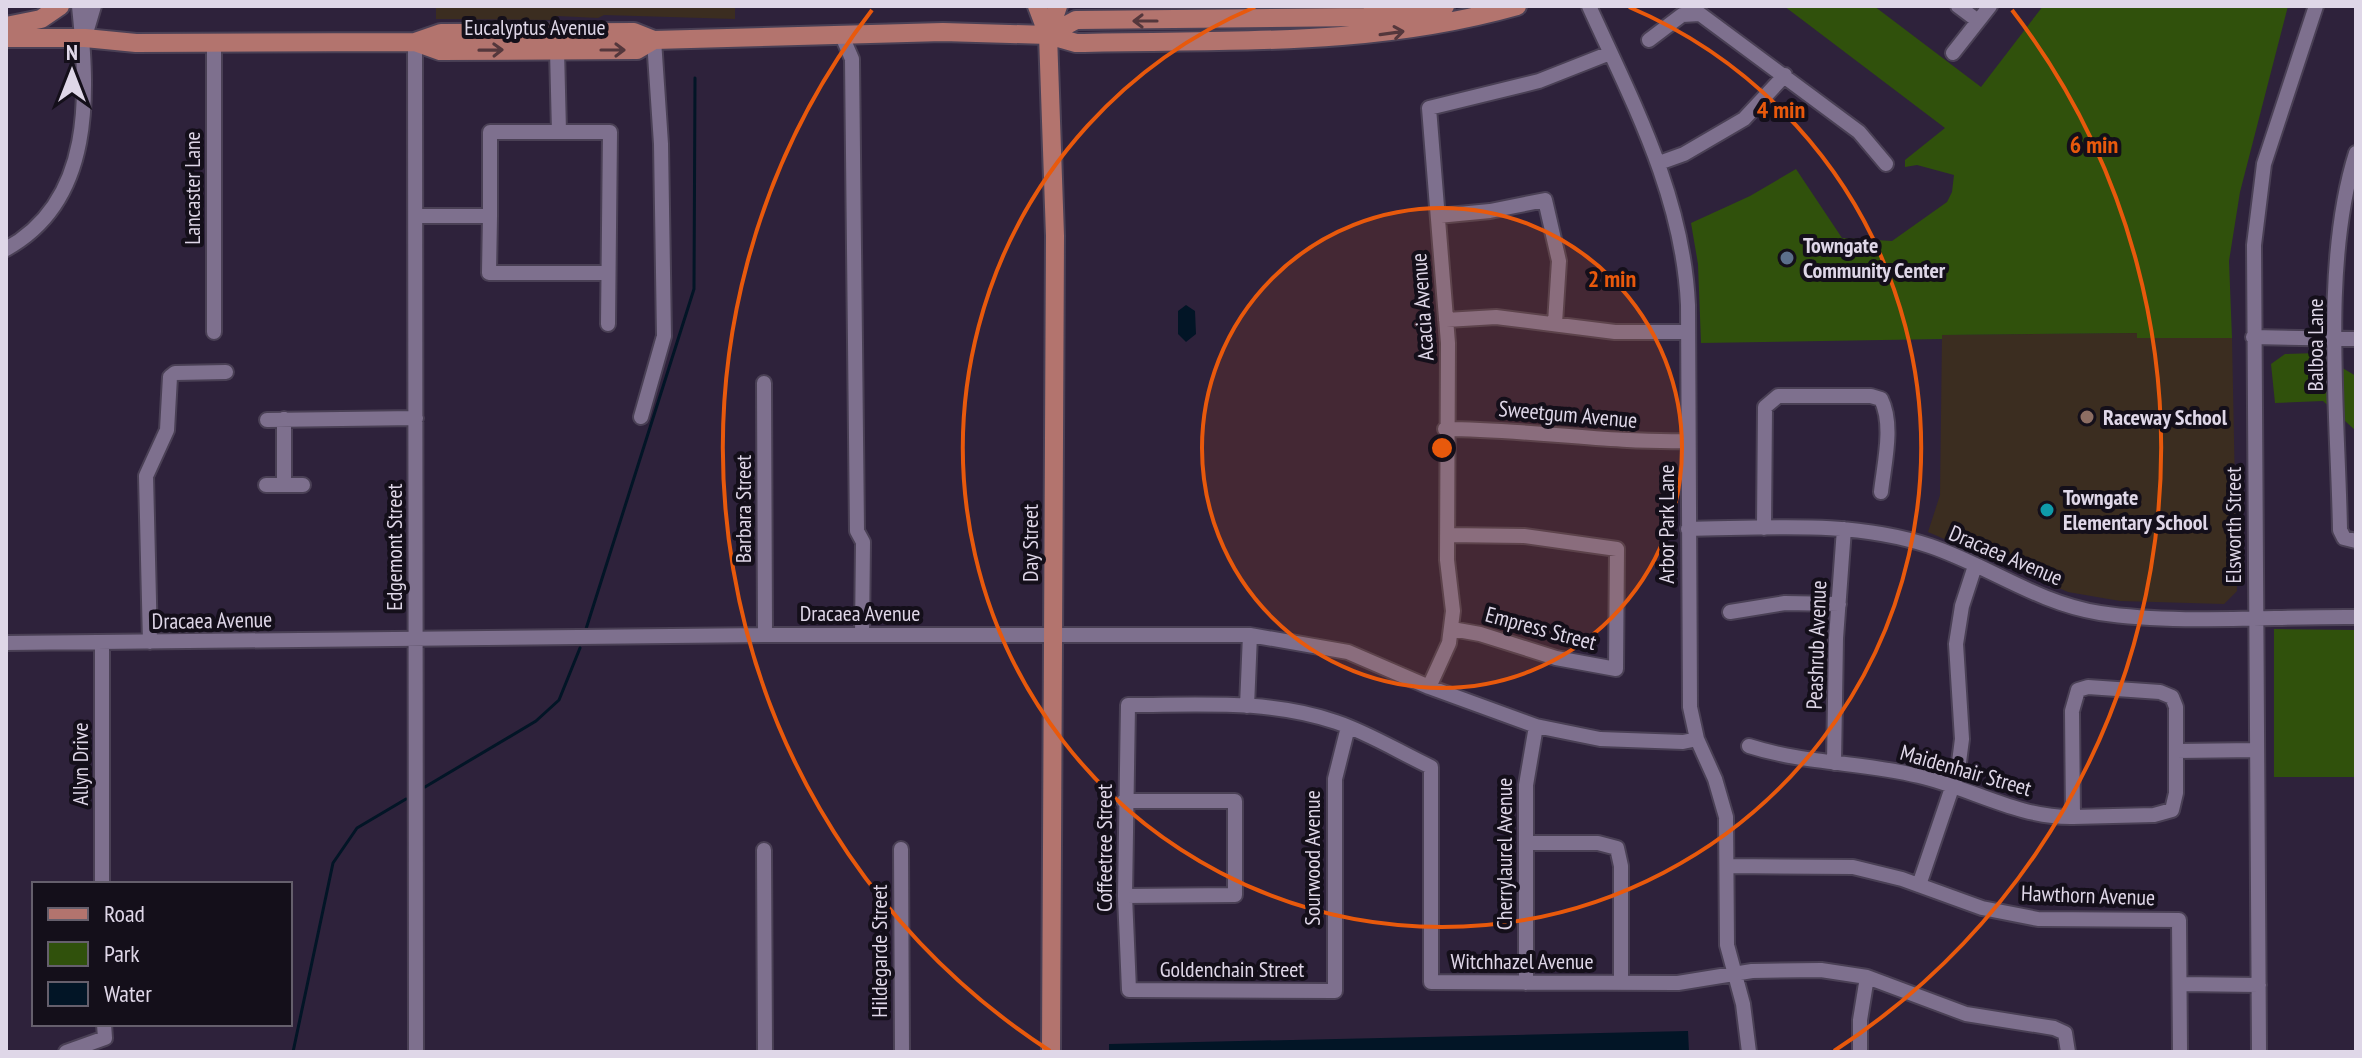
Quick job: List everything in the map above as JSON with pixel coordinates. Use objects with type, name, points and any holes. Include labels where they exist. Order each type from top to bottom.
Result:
[{"type":"main road","points":[[6,26],[41,19],[60,6]]},
{"type":"main road","name":"Day Street","points":[[1037,6],[1048,35],[1055,236],[1051,1052]]},
{"type":"main road","name":"Day Street","points":[[1048,35],[1058,6]]},
{"type":"main road","name":"Eucalyptus Avenue","points":[[1048,35],[1076,20],[1365,17],[1445,6]]},
{"type":"main road","name":"Eucalyptus Avenue","points":[[6,38],[214,44],[415,42],[441,33],[634,32],[654,40],[943,32],[1048,35],[1076,43],[1263,41],[1400,33],[1455,24],[1517,6]]},
{"type":"main road","points":[[1263,41],[1285,29],[1334,28],[1365,17]]},
{"type":"main road","points":[[1146,41],[1187,32],[1237,31],[1247,20]]},
{"type":"main road","name":"Eucalyptus Avenue","points":[[415,42],[440,51],[637,50],[654,40]]},
{"type":"street","points":[[6,249],[41,223],[72,172],[83,132],[85,38],[79,6]]},
{"type":"street","points":[[85,38],[94,6]]},
{"type":"street","name":"Arbor Park Lane","points":[[1589,6],[1659,163],[1683,253],[1688,332],[1688,686],[1697,739],[1721,797],[1728,830],[1727,945],[1743,1004],[1749,1052]]},
{"type":"street","points":[[1958,6],[1978,21]]},
{"type":"street","points":[[1953,53],[1990,6]]},
{"type":"street","name":"Elsworth Street","points":[[2259,1052],[2254,245],[2264,164],[2316,6]]},
{"type":"street","points":[[1649,40],[1682,15],[1700,14],[1859,132],[1886,164]]},
{"type":"street","points":[[842,36],[852,59],[857,531],[863,542],[862,635]]},
{"type":"street","points":[[641,417],[664,336],[661,144],[654,40]]},
{"type":"street","name":"Edgemont Street","points":[[415,42],[416,1052]]},
{"type":"street","name":"Lancaster Lane","points":[[214,44],[214,332]]},
{"type":"street","points":[[557,50],[559,132]]},
{"type":"street","name":"Acacia Avenue","points":[[1429,687],[1452,629],[1445,429],[1449,360],[1429,108],[1512,89],[1610,53]]},
{"type":"street","points":[[1659,163],[1684,154],[1744,119],[1785,75]]},
{"type":"street","points":[[608,273],[489,273],[490,132],[610,132],[608,324]]},
{"type":"street","name":"Balboa Lane","points":[[2350,540],[2340,530],[2336,339],[2340,214],[2356,153]]},
{"type":"street","points":[[1438,216],[1490,211],[1545,200],[1559,261],[1555,323]]},
{"type":"street","points":[[416,216],[490,216]]},
{"type":"street","points":[[1446,320],[1496,317],[1615,332],[1688,332]]},
{"type":"street","points":[[2253,337],[2356,339]]},
{"type":"street","points":[[150,642],[146,476],[167,430],[170,377],[175,373],[226,372]]},
{"type":"street","name":"Barbara Street","points":[[764,383],[765,635]]},
{"type":"street","points":[[1764,528],[1765,407],[1778,396],[1871,396],[1881,399],[1886,408],[1886,451],[1881,492]]},
{"type":"street","points":[[267,420],[416,418]]},
{"type":"street","points":[[284,419],[284,485]]},
{"type":"street","name":"Sweetgum Avenue","points":[[1445,429],[1523,431],[1611,442],[1688,441]]},
{"type":"street","points":[[266,485],[303,485]]},
{"type":"street","name":"Dracaea Avenue","points":[[1688,529],[1844,529],[1907,539],[2043,598],[2100,613],[2145,617],[2356,617]]},
{"type":"street","name":"Peashrub Avenue","points":[[1834,763],[1844,529]]},
{"type":"street","name":"Empress Street","points":[[1447,535],[1524,536],[1617,549],[1616,669],[1556,658],[1480,634],[1452,629]]},
{"type":"street","points":[[1919,885],[1953,787],[1962,739],[1956,644],[1962,606],[1975,566]]},
{"type":"street","points":[[1730,612],[1785,603],[1839,604]]},
{"type":"street","name":"Dracaea Avenue","points":[[6,643],[765,635],[1250,635],[1348,652],[1429,687],[1536,726],[1600,739],[1683,742],[1697,739]]},
{"type":"street","points":[[1247,706],[1250,635]]},
{"type":"street","name":"Allyn Drive","points":[[102,643],[102,882]]},
{"type":"street","points":[[2073,817],[2072,711],[2078,690],[2088,687],[2160,692],[2172,697],[2176,707],[2176,751],[2257,750]]},
{"type":"street","name":"Witchhazel Avenue","points":[[1128,705],[1247,706],[1292,711],[1348,727],[1431,767],[1431,982],[1697,982],[1734,975],[1821,970],[1867,977],[1966,1014],[2054,1028],[2065,1033],[2068,1052]]},
{"type":"street","name":"Coffeetree Street","points":[[1128,705],[1124,801],[1129,990]]},
{"type":"street","name":"Cherrylaurel Avenue","points":[[1526,983],[1526,772],[1536,726]]},
{"type":"street","name":"Sourwood Avenue","points":[[1335,991],[1334,794],[1337,765],[1348,727]]},
{"type":"street","name":"Maidenhair Street","points":[[1749,746],[1788,759],[1921,776],[2020,810],[2073,817],[2154,815],[2172,810],[2176,793],[2176,751]]},
{"type":"street","points":[[1124,801],[1235,801],[1235,895],[1125,896]]},
{"type":"street","points":[[1526,843],[1598,843],[1617,848],[1621,866],[1621,983]]},
{"type":"street","name":"Hildegarde Street","points":[[901,849],[902,1052]]},
{"type":"street","points":[[764,850],[765,1052]]},
{"type":"street","name":"Hawthorn Avenue","points":[[1728,866],[1853,867],[1919,885],[1982,908],[2038,919],[2179,920],[2180,1052]]},
{"type":"street","points":[[1860,1052],[1860,1020],[1867,977]]},
{"type":"street","points":[[2180,984],[2259,985]]},
{"type":"street","name":"Goldenchain Street","points":[[1129,990],[1335,991]]},
{"type":"street","points":[[66,1052],[105,1038],[104,1026]]},
{"type":"shaded area","points":[[436,6],[735,6],[735,19],[604,15],[598,18],[558,16],[556,20],[436,19]]},
{"type":"shaded area","name":"Raceway School","points":[[2137,333],[2138,338],[2232,338],[2237,591],[2224,604],[2120,601],[2068,592],[1928,532],[1940,495],[1942,335]]},
{"type":"green space","points":[[1784,6],[1874,6],[1981,87],[2043,6],[2288,6],[2240,192],[2229,261],[2232,338],[2137,338],[2137,333],[1942,335],[1942,339],[1701,343],[1698,264],[1691,223],[1750,196],[1796,169],[1842,238],[1892,241],[1947,202],[1952,192],[1954,175],[1917,165],[1905,167],[1905,160],[1945,128]]},
{"type":"green space","points":[[2317,353],[2356,376],[2356,431],[2323,401],[2275,403],[2271,364],[2285,354]]},
{"type":"green space","points":[[2274,629],[2356,630],[2356,777],[2274,777]]},
{"type":"water","points":[[1186,305],[1195,311],[1196,334],[1186,342],[1178,334],[1178,311]]},
{"type":"water","points":[[1688,1031],[1689,1052],[1109,1052],[1109,1044]]},
{"type":"waterway","points":[[586,629],[694,289],[695,78]]},
{"type":"waterway","points":[[425,787],[536,721],[559,700],[580,648]]},
{"type":"waterway","points":[[293,1052],[333,863],[357,828],[406,799]]},
{"type":"place","name":"Towngate Community Center","points":[[1787,258]]},
{"type":"place","name":"Raceway School","points":[[2087,417]]},
{"type":"place","name":"Towngate Elementary School","points":[[2047,510]]}]
